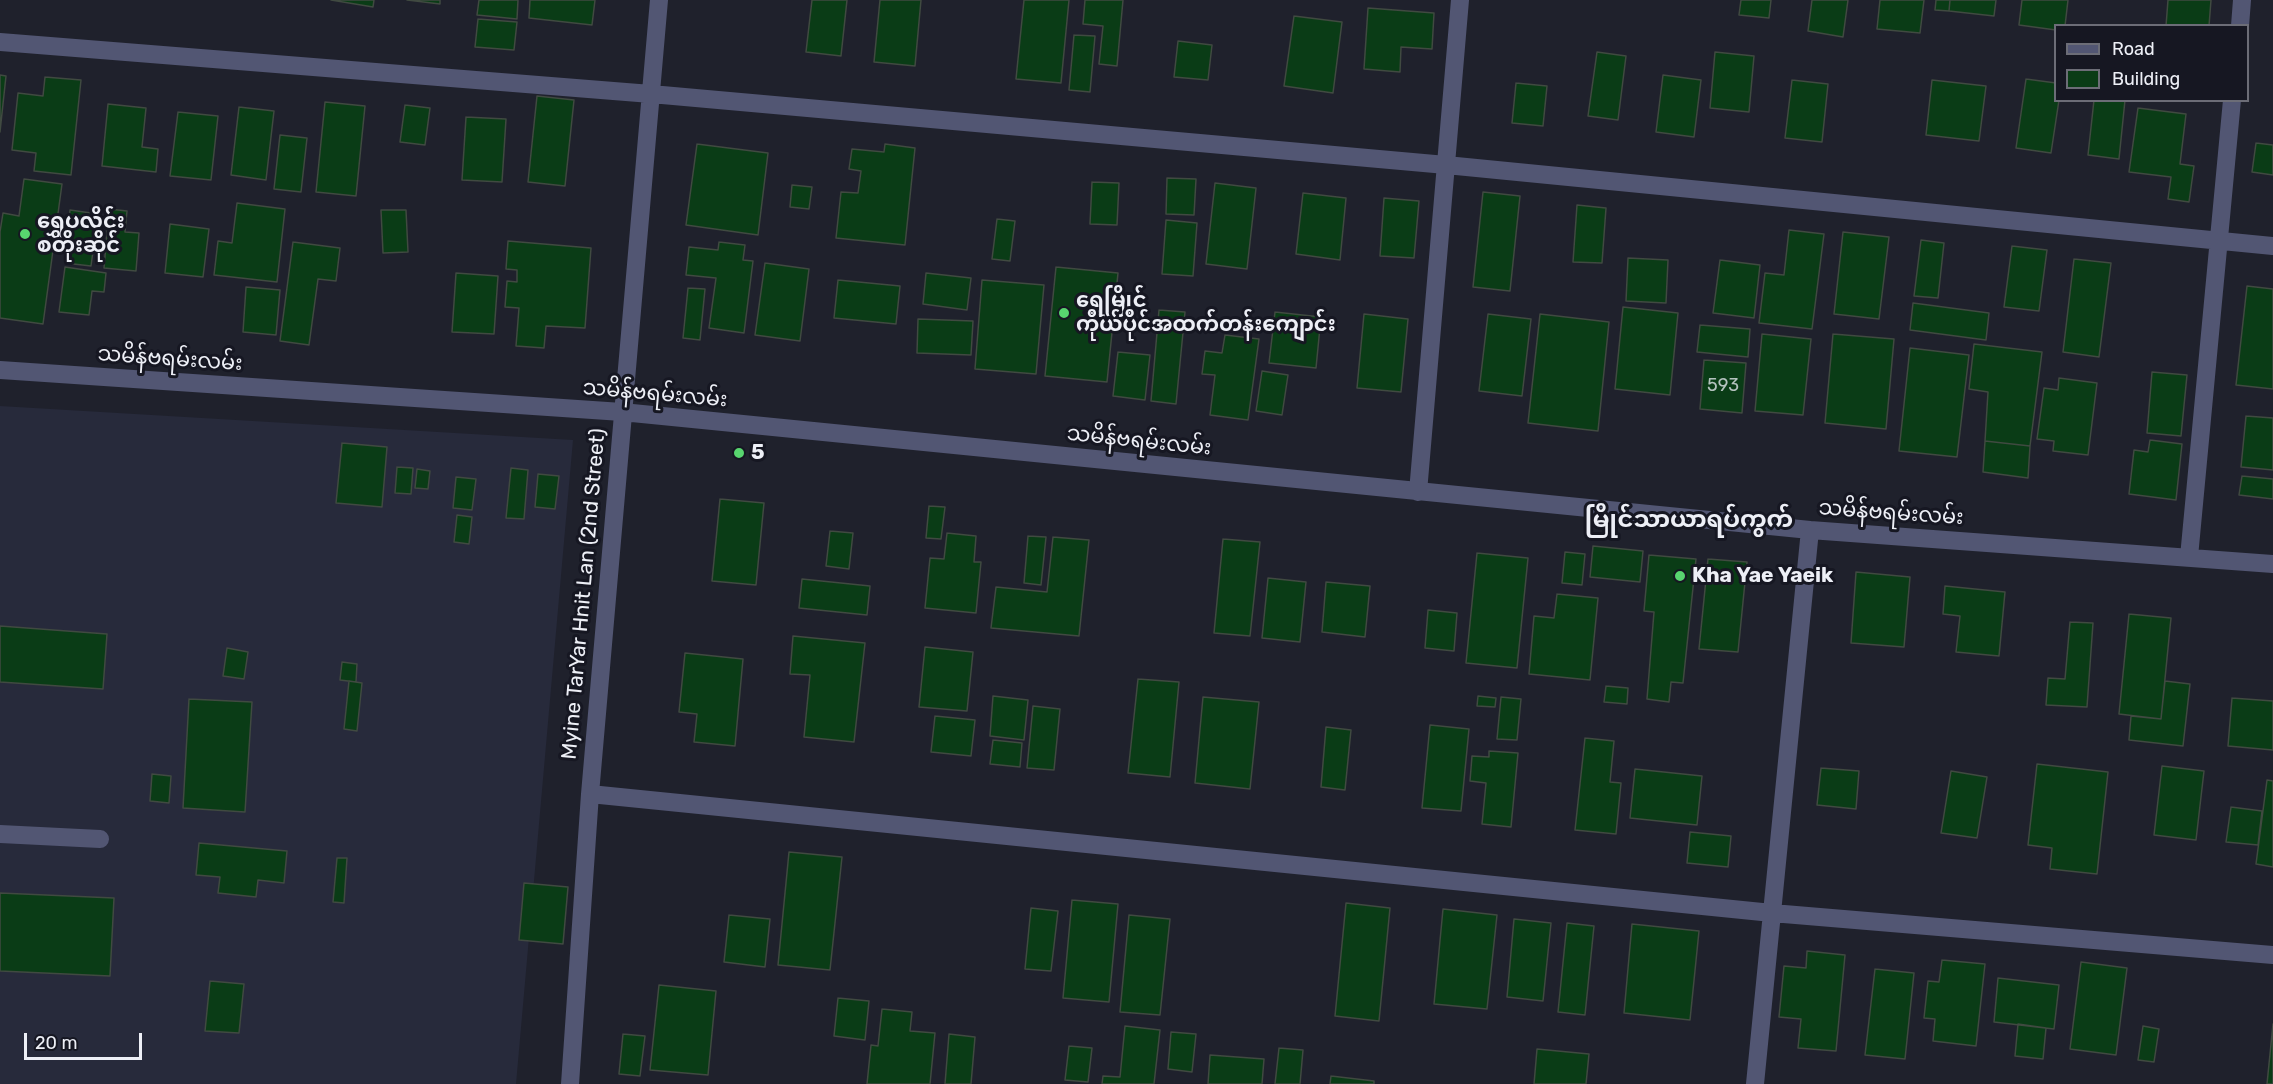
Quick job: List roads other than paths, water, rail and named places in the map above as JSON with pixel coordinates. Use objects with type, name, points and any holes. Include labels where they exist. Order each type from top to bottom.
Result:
[{"type":"street","name":"Myine TarYar Hnit Lan (2nd Street)","points":[[570,1084],[590,794],[658,0]]},
{"type":"street","points":[[1418,492],[1460,0]]},
{"type":"street","points":[[2240,24],[2242,0]]},
{"type":"street","points":[[0,42],[651,94],[1446,165],[2273,246]]},
{"type":"street","points":[[2189,557],[2232,102]]},
{"type":"street","name":"သမိန်ဗရမ်းလမ်း","points":[[0,370],[622,412],[1810,530],[2273,564]]},
{"type":"street","points":[[1755,1084],[1810,530]]},
{"type":"street","points":[[590,794],[1772,913],[2273,955]]},
{"type":"street","points":[[0,834],[100,839]]},
{"type":"place","name":"ရွှေပလိုင်း စတိုးဆိုင်","points":[[25,234]]},
{"type":"place","name":"ရွှေမြိုင် ကိုယ်ပိုင်အထက်တန်းကျောင်း","points":[[1064,313]]},
{"type":"place","name":"5","points":[[739,453]]},
{"type":"place","name":"Kha Yae Yaeik","points":[[1680,576]]},
{"type":"district","name":"မြိုင်သာယာရပ်ကွက်","points":[[1689,520]]}]
